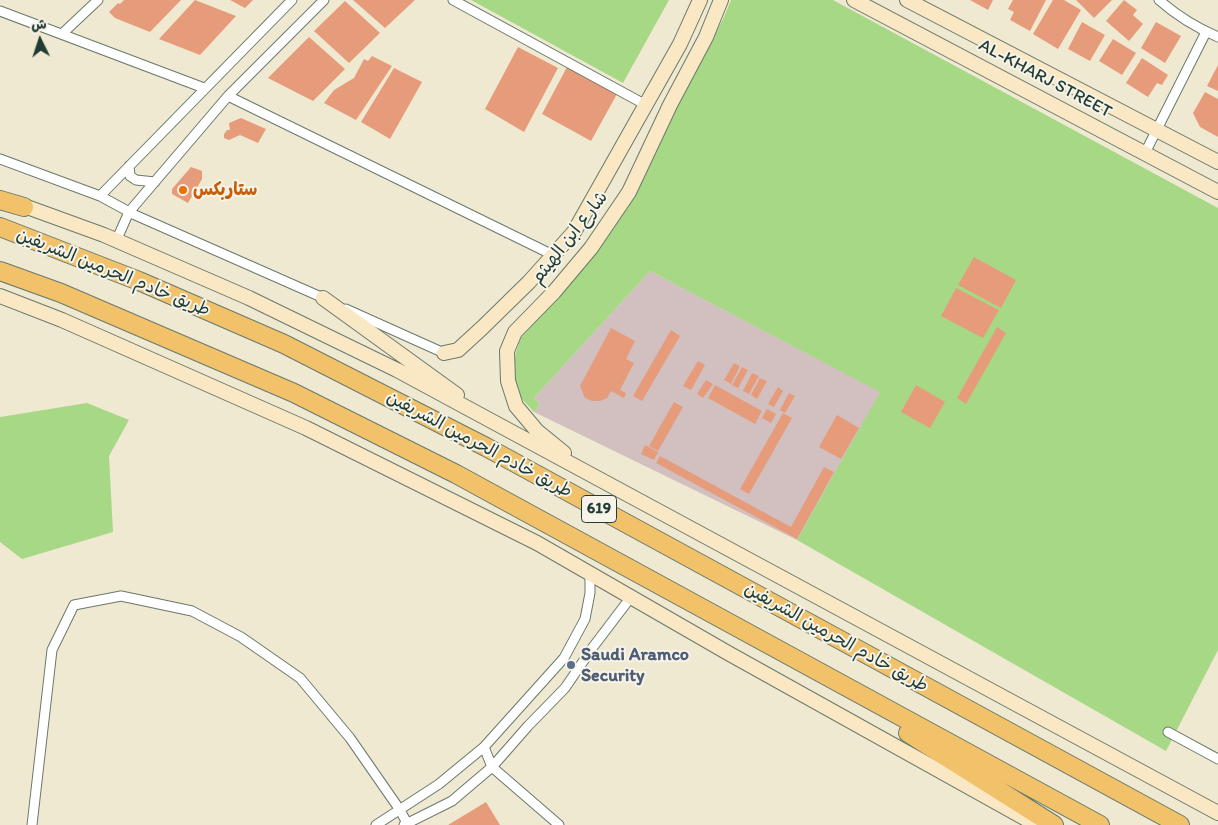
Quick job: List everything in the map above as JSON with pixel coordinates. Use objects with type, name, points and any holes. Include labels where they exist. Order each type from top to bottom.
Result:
[{"type":"highway","points":[[0,199],[24,206]]},
{"type":"highway","name":"طريق خادم الحرمين الشريفين","points":[[0,227],[138,281],[284,344],[486,447],[1180,825]]},
{"type":"highway","name":"طريق خادم الحرمين الشريفين","points":[[0,271],[62,293],[294,393],[456,474],[1100,825]]},
{"type":"highway","points":[[764,641],[1054,825]]},
{"type":"main road","name":"شارع ابن الهيثم","points":[[444,353],[458,350],[529,282],[574,232],[680,44],[700,0]]},
{"type":"main road","name":"شارع ابن الهيثم","points":[[590,474],[537,431],[516,406],[508,382],[507,351],[515,332],[554,292],[591,248],[629,192],[670,105],[706,37],[721,0]]},
{"type":"main road","name":"AL-KHARJ STREET","points":[[854,0],[1218,192]]},
{"type":"main road","name":"AL-KHARJ STREET","points":[[907,0],[1218,162]]},
{"type":"main road","points":[[24,206],[116,241],[267,307],[397,370],[1218,813]]},
{"type":"main road","points":[[0,296],[62,320],[306,428],[537,543],[1038,825]]},
{"type":"main road","points":[[323,298],[503,427]]},
{"type":"street","points":[[62,33],[98,0]]},
{"type":"street","points":[[100,196],[292,0]]},
{"type":"street","points":[[116,241],[129,212],[228,96],[324,0]]},
{"type":"street","points":[[452,0],[646,105]]},
{"type":"street","points":[[1158,0],[1206,32],[1218,37]]},
{"type":"street","points":[[0,11],[204,88]]},
{"type":"street","points":[[1145,153],[1206,32]]},
{"type":"street","points":[[228,96],[553,255]]},
{"type":"street","points":[[0,159],[100,196],[129,212],[444,353]]},
{"type":"street","points":[[129,166],[130,176],[136,180],[155,182]]},
{"type":"street","points":[[376,825],[439,784],[484,747],[564,658],[585,619],[590,592],[590,573]]},
{"type":"street","points":[[32,825],[52,650],[74,605],[121,596],[192,611],[241,637],[300,678],[350,738],[400,810],[406,824],[452,801],[492,767],[565,688],[631,597]]},
{"type":"street","points":[[1168,732],[1218,759]]},
{"type":"street","points":[[484,747],[492,767],[559,825]]},
{"type":"shaded area","points":[[650,271],[881,392],[797,540],[534,412],[540,404],[534,398]]},
{"type":"green space","points":[[471,0],[669,0],[623,83]]},
{"type":"green space","points":[[731,0],[833,0],[1218,208],[1218,650],[1166,751],[797,540],[880,392],[650,271],[534,398],[540,404],[534,412],[520,397],[513,369],[521,338],[589,260],[624,207],[723,19]]},
{"type":"green space","points":[[87,403],[129,420],[109,456],[113,532],[22,559],[0,542],[0,417]]},
{"type":"building","points":[[124,0],[181,0],[150,32],[115,18],[109,12]]},
{"type":"building","points":[[195,0],[236,16],[200,55],[159,39]]},
{"type":"building","points":[[230,0],[253,0],[245,8]]},
{"type":"building","points":[[353,0],[415,0],[385,28]]},
{"type":"building","points":[[970,0],[993,0],[988,10]]},
{"type":"building","points":[[1013,0],[1046,0],[1030,31],[1010,20],[1014,12],[1008,9]]},
{"type":"building","points":[[1053,0],[1064,0],[1081,10],[1058,49],[1033,34]]},
{"type":"building","points":[[1076,0],[1112,0],[1094,18]]},
{"type":"building","points":[[1124,0],[1137,10],[1133,15],[1143,24],[1129,41],[1106,21]]},
{"type":"building","points":[[345,1],[380,33],[349,63],[314,31]]},
{"type":"building","points":[[1082,22],[1105,35],[1090,61],[1068,49]]},
{"type":"building","points":[[1156,22],[1181,36],[1165,63],[1141,48]]},
{"type":"building","points":[[309,37],[345,69],[313,101],[268,78]]},
{"type":"building","points":[[1113,39],[1136,53],[1122,75],[1099,61]]},
{"type":"building","points":[[518,47],[558,68],[524,132],[485,109]]},
{"type":"building","points":[[372,56],[392,66],[356,120],[324,103],[334,90],[354,78],[364,59],[368,61]]},
{"type":"building","points":[[1142,58],[1168,75],[1162,85],[1157,83],[1148,97],[1126,83]]},
{"type":"building","points":[[1218,65],[1218,91],[1207,86]]},
{"type":"building","points":[[567,67],[617,94],[591,141],[542,114]]},
{"type":"building","points":[[394,68],[422,82],[390,139],[361,122]]},
{"type":"building","points":[[1205,92],[1218,99],[1218,137],[1200,127],[1193,113]]},
{"type":"building","points":[[241,118],[266,129],[258,143],[240,135],[229,140],[224,138],[227,130],[230,130],[229,123]]},
{"type":"building","points":[[191,167],[202,171],[202,179],[188,203],[172,194],[172,189]]},
{"type":"building","points":[[974,257],[1016,280],[1001,308],[958,285]]},
{"type":"building","points":[[956,288],[999,310],[983,338],[941,316]]},
{"type":"building","points":[[997,327],[1006,333],[966,404],[957,398]]},
{"type":"building","points":[[611,328],[635,341],[626,359],[634,363],[620,390],[626,393],[624,398],[611,391],[607,398],[600,401],[592,401],[585,398],[580,386]]},
{"type":"building","points":[[671,330],[680,336],[642,401],[633,396]]},
{"type":"building","points":[[698,361],[705,365],[691,390],[683,386]]},
{"type":"building","points":[[734,363],[740,366],[731,384],[724,380]]},
{"type":"building","points":[[742,367],[748,370],[738,388],[732,385]]},
{"type":"building","points":[[752,373],[759,376],[749,394],[743,391]]},
{"type":"building","points":[[760,378],[767,381],[757,399],[751,395]]},
{"type":"building","points":[[706,380],[713,384],[703,398],[697,394]]},
{"type":"building","points":[[715,385],[762,411],[755,424],[708,398]]},
{"type":"building","points":[[916,385],[945,402],[930,428],[901,412]]},
{"type":"building","points":[[778,387],[783,391],[774,407],[768,404]]},
{"type":"building","points":[[789,393],[795,396],[785,413],[780,410]]},
{"type":"building","points":[[674,402],[683,407],[658,451],[649,446]]},
{"type":"building","points":[[767,409],[776,414],[771,423],[762,418]]},
{"type":"building","points":[[783,413],[792,418],[749,494],[740,489]]},
{"type":"building","points":[[837,415],[859,428],[841,459],[819,447]]},
{"type":"building","points":[[645,445],[658,452],[654,460],[641,454]]},
{"type":"building","points":[[660,456],[791,527],[824,467],[834,472],[797,539],[656,463]]},
{"type":"building","points":[[486,802],[500,825],[448,825]]},
{"type":"place","name":"ستاربكس","points":[[183,190]]},
{"type":"place","name":"Saudi Aramco Security","points":[[571,665]]}]
